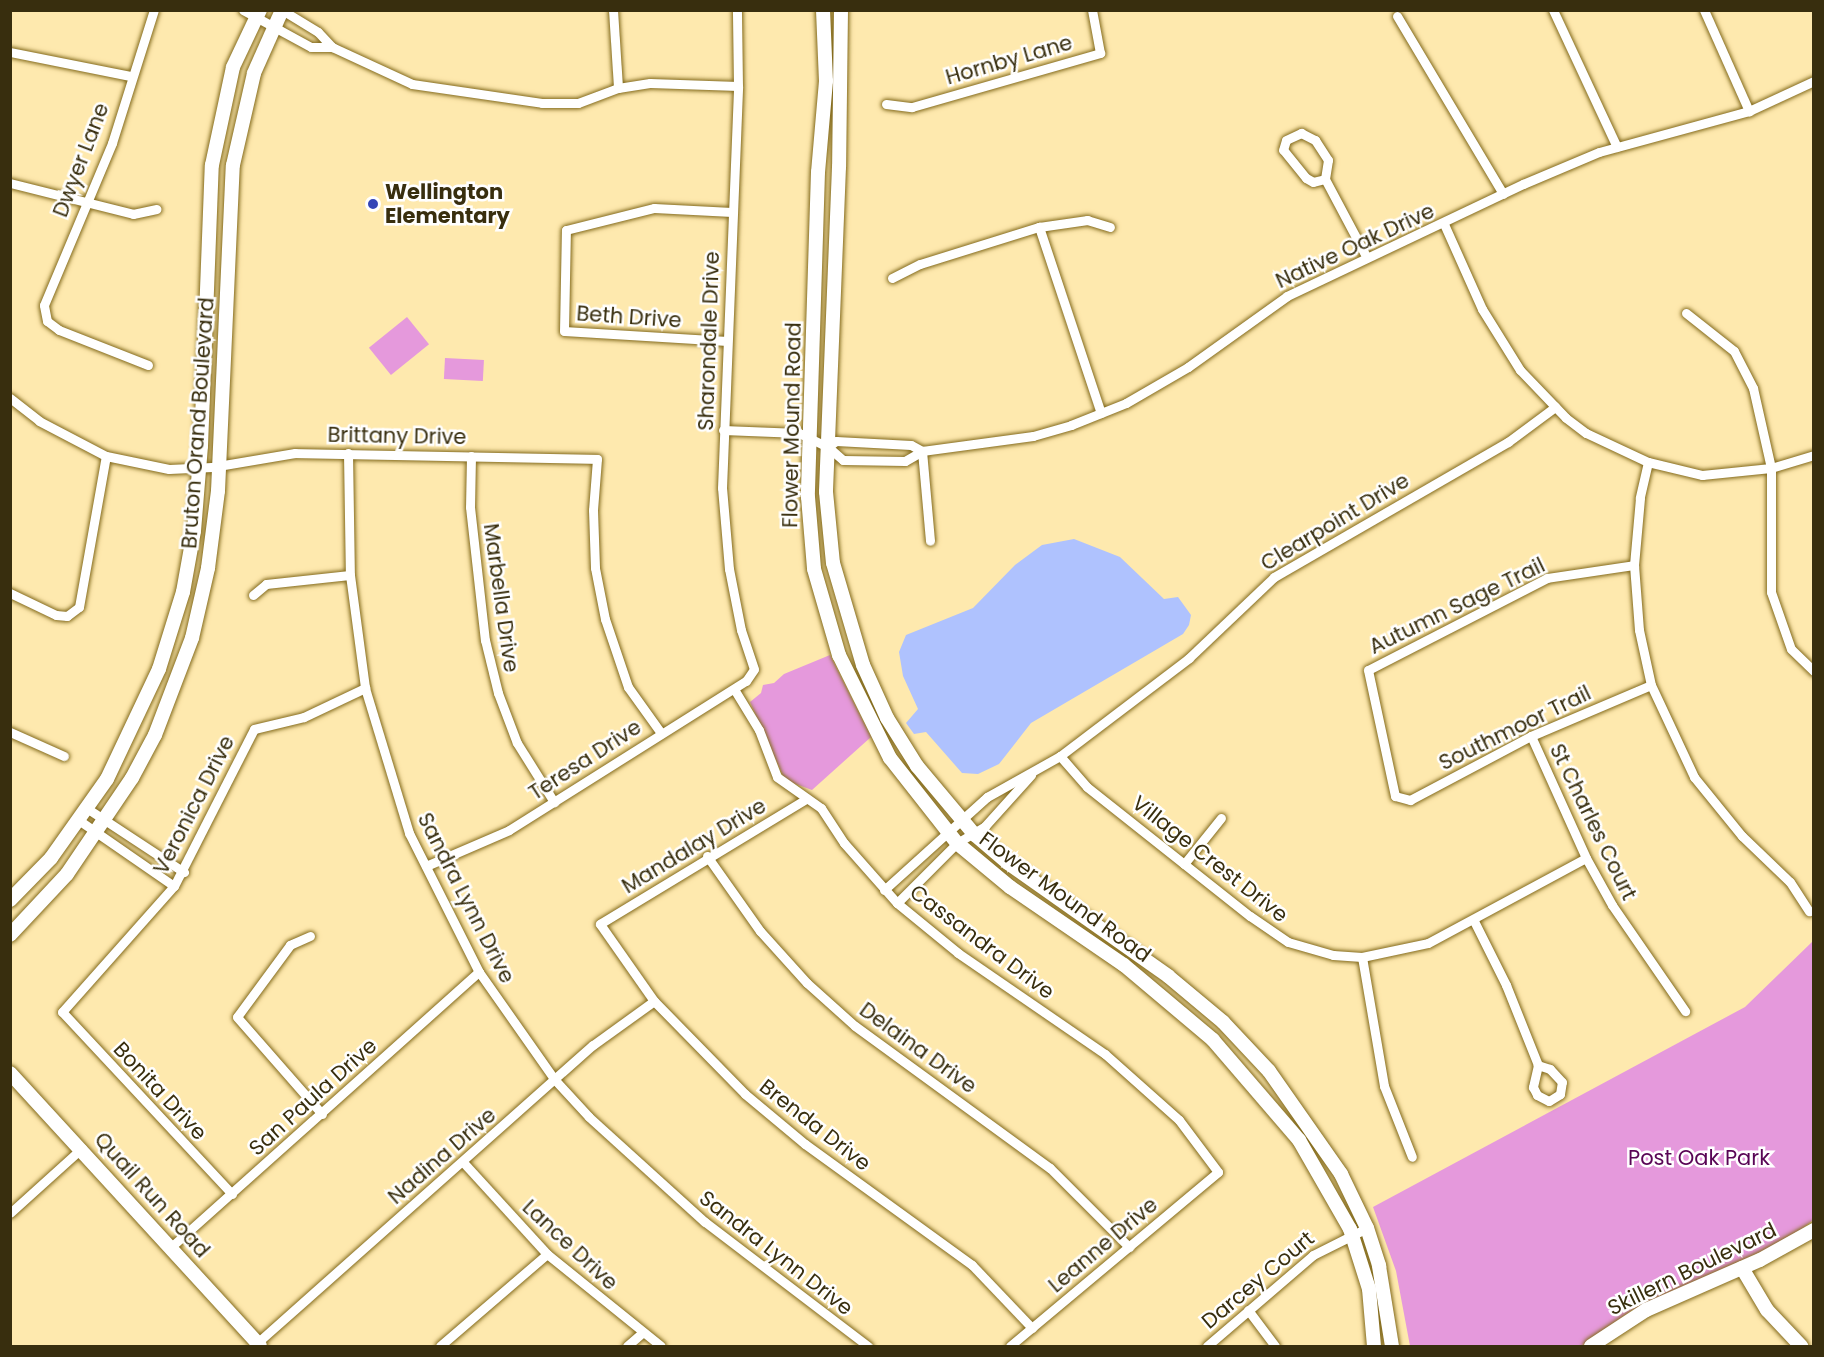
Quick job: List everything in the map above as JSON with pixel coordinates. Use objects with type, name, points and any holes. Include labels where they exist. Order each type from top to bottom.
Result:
[{"type":"main road","name":"Bruton Orand Boulevard","points":[[10,935],[49,896],[105,821],[155,735],[192,638],[208,568],[220,464],[232,165],[254,73],[273,25],[282,10]]},
{"type":"main road","name":"Flower Mound Road","points":[[823,10],[826,81],[818,172],[809,441],[814,569],[825,615],[839,655],[890,758],[957,843],[1017,892],[1124,965],[1213,1040],[1299,1140],[1352,1234],[1369,1289],[1374,1347]]},
{"type":"main road","name":"Flower Mound Road","points":[[841,10],[839,167],[826,492],[833,563],[863,665],[887,718],[917,766],[975,835],[1008,863],[1168,976],[1223,1022],[1269,1071],[1307,1122],[1341,1174],[1367,1228],[1379,1266],[1392,1347]]},
{"type":"main road","name":"Bruton Orand Boulevard","points":[[10,900],[51,858],[80,821],[133,731],[159,669],[183,592],[194,531],[212,165],[233,67],[258,14]]},
{"type":"main road","name":"Quail Run Road","points":[[10,1072],[82,1148],[259,1345]]},
{"type":"main road","name":"Skillern Boulevard","points":[[1591,1347],[1646,1310],[1742,1268],[1814,1230]]},
{"type":"main road","points":[[1742,1268],[1767,1311],[1801,1347]]},
{"type":"street","name":"Dwyer Lane","points":[[148,365],[82,341],[47,321],[44,305],[112,142],[130,76],[154,10]]},
{"type":"street","points":[[243,10],[258,14],[311,47],[332,46]]},
{"type":"street","points":[[282,10],[318,32],[332,46],[412,84],[542,103],[578,103],[618,88],[650,83],[738,86]]},
{"type":"street","points":[[613,10],[618,88]]},
{"type":"street","name":"Sharondale Drive","points":[[737,10],[738,86],[723,430],[724,532],[741,630],[754,669]]},
{"type":"street","name":"Hornby Lane","points":[[886,104],[912,107],[1100,52],[1092,10]]},
{"type":"street","points":[[1553,10],[1617,147]]},
{"type":"street","points":[[1704,10],[1749,111]]},
{"type":"street","points":[[1397,16],[1503,194]]},
{"type":"street","points":[[10,52],[130,76]]},
{"type":"street","name":"Native Oak Drive","points":[[723,430],[799,434],[809,441],[828,447],[843,460],[905,461],[922,451],[1034,436],[1101,413],[1188,367],[1287,296],[1444,224],[1503,194],[1617,147],[1749,111],[1814,81]]},
{"type":"street","points":[[1325,179],[1313,182],[1298,172],[1283,150],[1286,140],[1301,133],[1315,140],[1328,160],[1325,179],[1367,258]]},
{"type":"street","points":[[10,183],[89,200],[133,214],[156,209]]},
{"type":"street","name":"Beth Drive","points":[[727,341],[564,331],[566,230],[654,208],[673,206],[732,212]]},
{"type":"street","points":[[892,278],[920,264],[1039,227],[1087,220],[1110,227]]},
{"type":"street","points":[[1444,224],[1492,325],[1520,370],[1555,407],[1586,433],[1648,462],[1702,475],[1771,468],[1814,455]]},
{"type":"street","points":[[1039,227],[1101,413]]},
{"type":"street","points":[[1686,313],[1720,338],[1744,368],[1753,388],[1771,468],[1771,592],[1791,650],[1814,671]]},
{"type":"street","name":"Brittany Drive","points":[[10,398],[39,421],[106,456],[169,469],[198,468],[295,453],[597,459],[593,522],[596,568],[605,619],[628,687],[661,733]]},
{"type":"street","name":"Clearpoint Drive","points":[[885,890],[960,819],[1012,780],[1033,773],[1060,756],[1197,652],[1274,577],[1508,442],[1555,407]]},
{"type":"street","name":"Native Oak Drive","points":[[828,447],[836,441],[911,445],[922,451]]},
{"type":"street","points":[[922,451],[930,541]]},
{"type":"street","name":"Sandra Lynn Drive","points":[[348,453],[350,575],[365,688],[394,789],[426,866],[479,972],[555,1080],[589,1117],[705,1222],[868,1347]]},
{"type":"street","points":[[10,593],[56,615],[68,616],[79,607],[106,456]]},
{"type":"street","name":"Marbella Drive","points":[[471,456],[470,507],[484,640],[498,693],[517,743],[554,802]]},
{"type":"street","points":[[1648,462],[1640,498],[1634,565],[1639,630],[1651,685],[1694,777],[1742,836],[1790,882],[1809,911]]},
{"type":"street","name":"Autumn Sage Trail","points":[[1395,796],[1368,670],[1547,578],[1634,565]]},
{"type":"street","points":[[253,595],[266,584],[350,575]]},
{"type":"street","name":"Teresa Drive","points":[[426,866],[469,850],[554,802],[734,689],[746,681],[754,669]]},
{"type":"street","name":"Southmoor Trail","points":[[1395,796],[1410,800],[1531,736],[1651,685]]},
{"type":"street","name":"Veronica Drive","points":[[62,1012],[184,872],[254,729],[304,717],[365,688]]},
{"type":"street","name":"Cassandra Drive","points":[[734,689],[759,730],[777,777],[820,808],[897,903],[948,945],[1105,1054],[1179,1120],[1218,1172]]},
{"type":"street","points":[[10,732],[64,756]]},
{"type":"street","name":"St Charles Court","points":[[1531,736],[1586,858],[1612,905],[1685,1011]]},
{"type":"street","name":"Village Crest Drive","points":[[1060,756],[1087,787],[1288,942],[1333,955],[1362,957],[1428,943],[1474,921],[1586,858]]},
{"type":"street","name":"Clearpoint Drive","points":[[897,903],[957,843],[975,835],[1033,773]]},
{"type":"street","name":"Mandalay Drive","points":[[600,924],[708,856],[806,799]]},
{"type":"street","points":[[88,809],[184,872]]},
{"type":"street","points":[[1184,864],[1221,818]]},
{"type":"street","points":[[80,821],[174,886]]},
{"type":"street","name":"Delaina Drive","points":[[708,856],[760,931],[807,983],[855,1026],[1050,1168],[1129,1247]]},
{"type":"street","points":[[1474,921],[1506,985],[1538,1065]]},
{"type":"street","name":"Brenda Drive","points":[[600,924],[654,1001],[744,1094],[805,1144],[972,1265],[1032,1328]]},
{"type":"street","points":[[310,936],[290,945],[237,1017],[322,1114]]},
{"type":"street","points":[[1362,957],[1384,1086],[1412,1157]]},
{"type":"street","name":"San Paula Drive","points":[[171,1247],[479,972]]},
{"type":"street","name":"Nadina Drive","points":[[259,1345],[593,1044],[654,1001]]},
{"type":"street","name":"Bonita Drive","points":[[62,1012],[231,1194]]},
{"type":"street","points":[[12,1209],[82,1148]]},
{"type":"street","name":"Lance Drive","points":[[463,1162],[547,1254],[661,1347]]},
{"type":"street","name":"Leanne Drive","points":[[1011,1347],[1218,1172]]},
{"type":"street","name":"Darcey Court","points":[[1207,1347],[1313,1255],[1367,1228]]},
{"type":"street","points":[[440,1347],[547,1254]]},
{"type":"street","points":[[1248,1310],[1275,1347]]},
{"type":"street","points":[[627,1347],[642,1333]]},
{"type":"green space","points":[[407,317],[429,344],[391,375],[369,348]]},
{"type":"green space","points":[[445,358],[484,360],[483,381],[444,379]]},
{"type":"green space","points":[[830,655],[871,737],[812,790],[785,780],[750,702],[761,693],[763,685],[774,683],[784,674]]},
{"type":"green space","name":"Post Oak Park","points":[[1813,941],[1813,1220],[1789,1239],[1632,1310],[1581,1346],[1410,1346],[1396,1271],[1373,1207],[1745,1007]]},
{"type":"water","points":[[1074,539],[1120,557],[1164,599],[1178,597],[1191,615],[1189,625],[1183,634],[1031,723],[999,764],[978,774],[962,773],[926,732],[914,734],[906,723],[918,709],[903,676],[899,652],[906,635],[973,608],[1015,565],[1042,545]]},
{"type":"place","name":"Wellington Elementary","points":[[373,204]]}]
